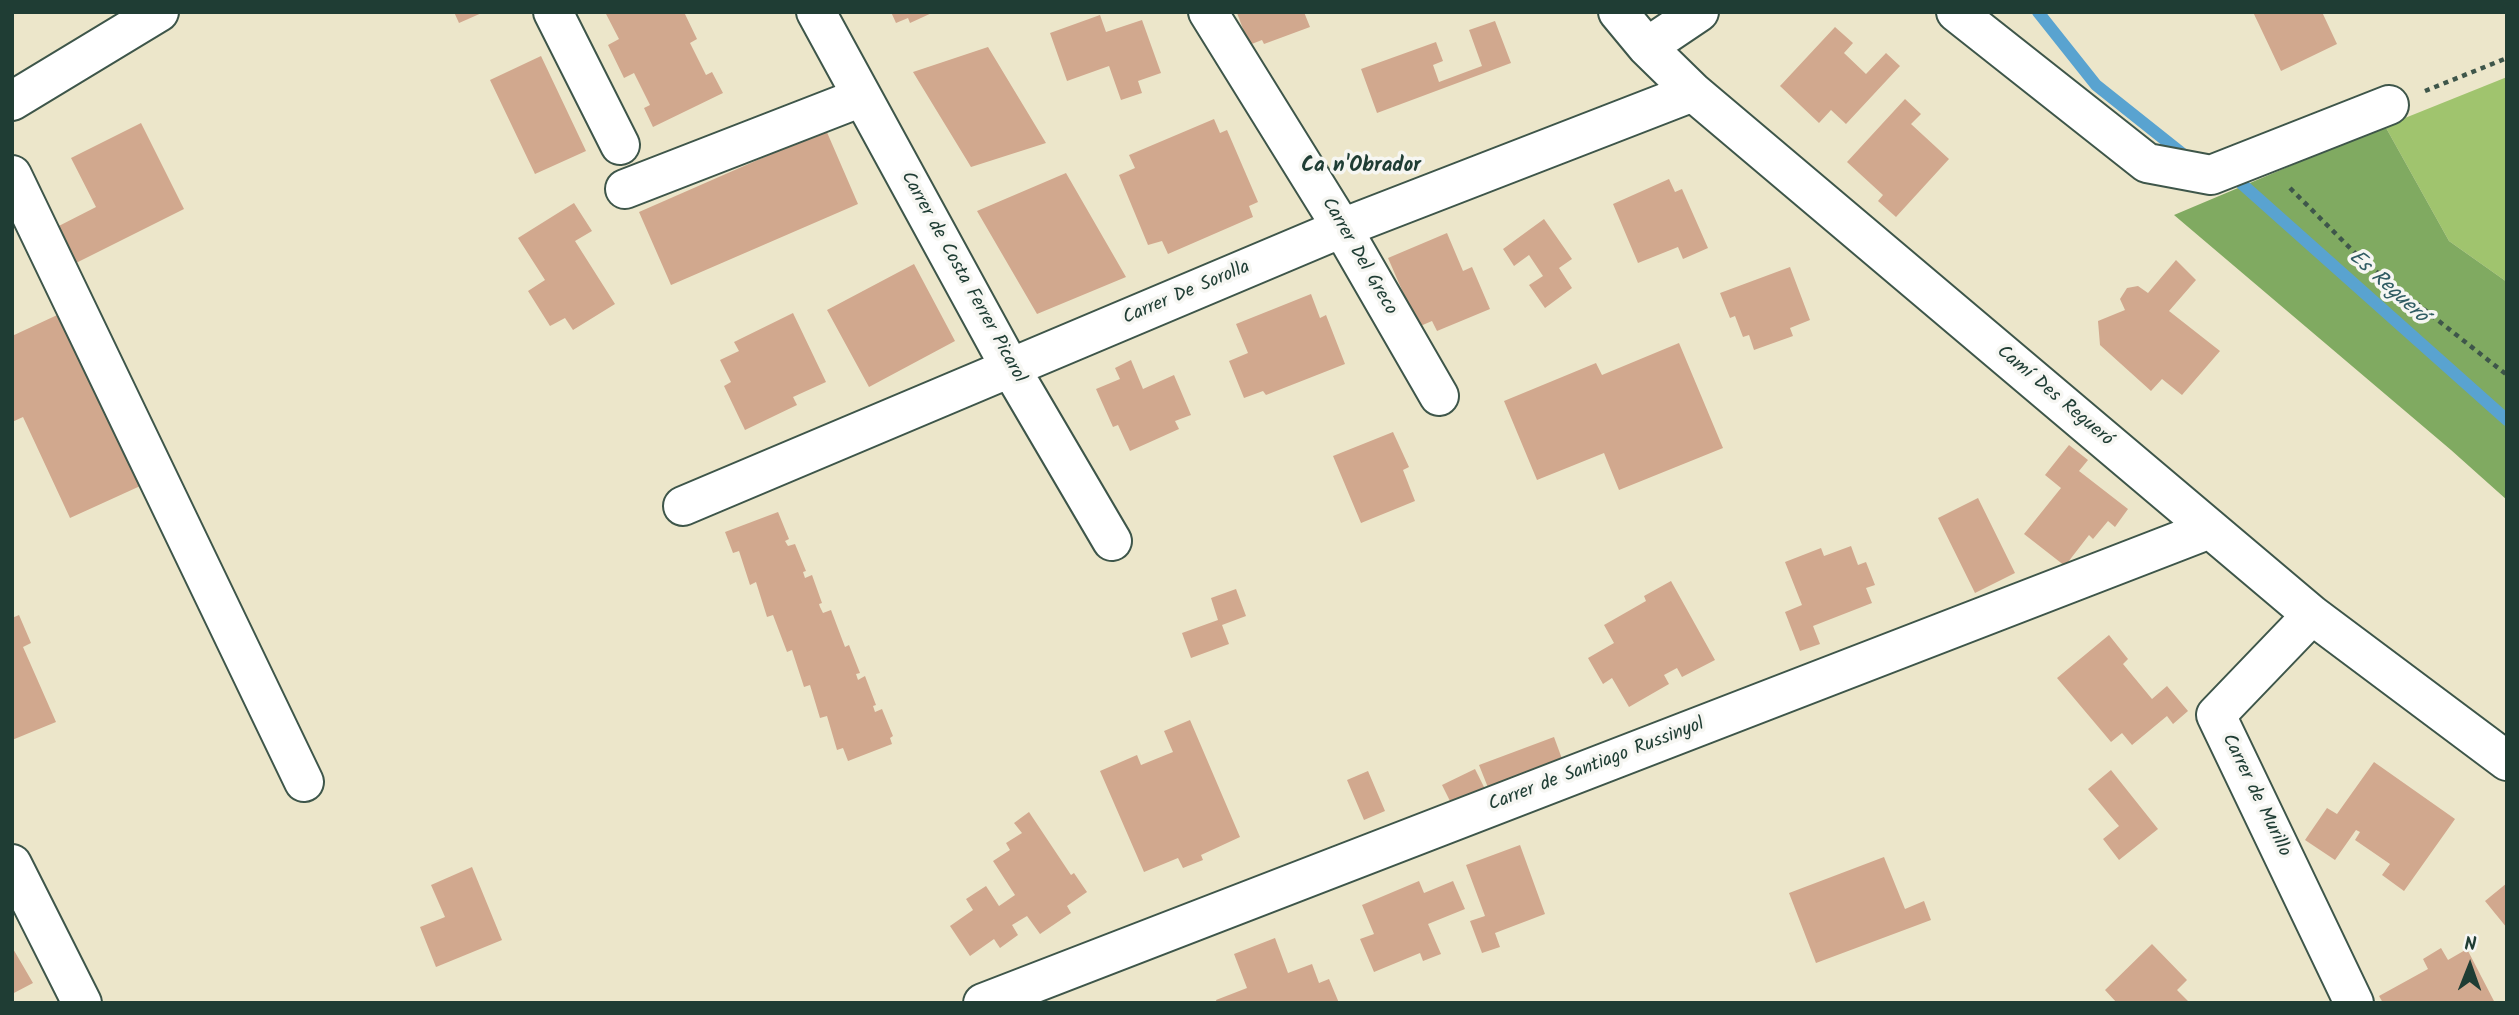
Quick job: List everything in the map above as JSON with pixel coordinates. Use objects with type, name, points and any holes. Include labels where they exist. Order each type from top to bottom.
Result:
[{"type":"street","points":[[12,101],[159,12]]},
{"type":"street","points":[[553,12],[620,145]]},
{"type":"street","name":"Carrer de Costa Ferrer Picarol","points":[[816,12],[1011,369],[1112,541]]},
{"type":"street","name":"Carrer Del Greco","points":[[1208,12],[1342,228],[1439,396]]},
{"type":"street","name":"Camí Des Regueró","points":[[1618,12],[1647,47],[1693,92],[2312,615],[2507,761]]},
{"type":"street","points":[[1647,47],[1699,12]]},
{"type":"street","points":[[1956,12],[2147,163],[2211,175],[2389,105]]},
{"type":"street","name":"Carrer De Sorolla","points":[[683,506],[1342,228],[1693,92]]},
{"type":"street","points":[[625,189],[862,97]]},
{"type":"street","points":[[12,175],[304,782]]},
{"type":"street","name":"Carrer de Santiago Russinyol","points":[[983,1003],[2210,529]]},
{"type":"street","name":"Carrer de Murillo","points":[[2312,615],[2216,715],[2354,1003]]},
{"type":"street","points":[[12,864],[82,1003]]},
{"type":"path","points":[[2389,105],[2507,58]]},
{"type":"path","points":[[2257,155],[2363,261],[2507,375]]},
{"type":"green space","points":[[2507,77],[2507,282],[2449,241],[2385,126]]},
{"type":"green space","points":[[2385,126],[2449,241],[2507,282],[2507,500],[2174,215]]},
{"type":"building","points":[[454,12],[484,12],[459,23]]},
{"type":"building","points":[[605,12],[684,12],[697,39],[690,43],[706,75],[712,72],[723,93],[653,127],[644,108],[650,105],[634,73],[624,78],[608,45],[619,39]]},
{"type":"building","points":[[891,12],[934,12],[910,23],[908,18],[896,23]]},
{"type":"building","points":[[1304,12],[1310,27],[1264,44],[1262,40],[1249,45],[1237,13]]},
{"type":"building","points":[[2253,12],[2322,12],[2337,44],[2281,71]]},
{"type":"building","points":[[1100,15],[1106,32],[1142,20],[1161,73],[1138,81],[1142,93],[1121,100],[1109,66],[1067,81],[1050,33]]},
{"type":"building","points":[[1495,21],[1511,63],[1377,113],[1361,69],[1436,42],[1443,61],[1433,65],[1439,82],[1482,66],[1469,30]]},
{"type":"building","points":[[1835,27],[1853,43],[1844,53],[1866,74],[1886,53],[1900,66],[1846,124],[1831,110],[1819,123],[1780,86]]},
{"type":"building","points":[[988,47],[1046,143],[971,167],[913,72]]},
{"type":"building","points":[[541,56],[586,151],[535,174],[490,80]]},
{"type":"building","points":[[1905,99],[1921,114],[1911,124],[1949,159],[1896,217],[1878,201],[1883,195],[1847,162]]},
{"type":"building","points":[[1214,119],[1220,133],[1227,130],[1258,202],[1249,206],[1253,217],[1168,254],[1162,241],[1148,245],[1119,175],[1135,168],[1129,155]]},
{"type":"building","points":[[141,123],[184,209],[70,266],[51,230],[96,207],[71,158]]},
{"type":"building","points":[[826,130],[858,204],[671,285],[639,212]]},
{"type":"building","points":[[1066,173],[1126,277],[1037,314],[977,211]]},
{"type":"building","points":[[1669,179],[1675,192],[1682,189],[1708,248],[1683,259],[1678,247],[1638,263],[1613,204]]},
{"type":"building","points":[[574,203],[592,231],[575,241],[615,304],[573,330],[565,318],[550,326],[528,291],[545,280],[518,238]]},
{"type":"building","points":[[1544,219],[1572,259],[1559,268],[1572,288],[1545,308],[1529,285],[1543,276],[1529,255],[1514,266],[1503,249]]},
{"type":"building","points":[[1447,233],[1463,271],[1472,267],[1490,309],[1437,331],[1432,321],[1418,327],[1388,258]]},
{"type":"building","points":[[2176,260],[2196,280],[2169,311],[2220,351],[2182,395],[2162,379],[2151,391],[2100,345],[2098,321],[2125,310],[2120,299],[2127,288],[2138,286],[2148,293]]},
{"type":"building","points":[[914,264],[955,341],[869,387],[827,310]]},
{"type":"building","points":[[1790,267],[1810,320],[1790,328],[1793,336],[1754,350],[1749,335],[1743,337],[1735,316],[1730,318],[1720,293]]},
{"type":"building","points":[[1311,294],[1320,318],[1326,315],[1345,364],[1266,395],[1263,391],[1244,398],[1229,361],[1248,353],[1236,324]]},
{"type":"building","points":[[68,310],[149,482],[70,518],[23,417],[12,422],[12,336]]},
{"type":"building","points":[[793,313],[826,382],[793,397],[797,405],[745,430],[724,386],[731,382],[720,360],[739,351],[734,342]]},
{"type":"building","points":[[1679,343],[1723,448],[1619,490],[1604,453],[1537,480],[1504,401],[1596,363],[1602,375]]},
{"type":"building","points":[[1131,360],[1143,389],[1174,375],[1191,415],[1175,421],[1179,429],[1130,451],[1118,425],[1113,427],[1096,389],[1120,379],[1115,368]]},
{"type":"building","points":[[1393,432],[1409,467],[1403,470],[1415,501],[1361,523],[1333,456]]},
{"type":"building","points":[[2069,445],[2088,460],[2079,471],[2128,509],[2115,527],[2108,521],[2093,539],[2089,535],[2065,566],[2024,534],[2061,488],[2045,475]]},
{"type":"building","points":[[1978,498],[2015,573],[1975,593],[1938,518]]},
{"type":"building","points":[[778,512],[789,539],[785,541],[788,546],[795,544],[806,571],[803,572],[805,578],[812,575],[823,613],[831,610],[845,647],[849,645],[860,673],[856,674],[858,680],[865,676],[876,705],[873,706],[875,712],[882,709],[893,736],[890,738],[892,744],[848,761],[843,748],[837,750],[827,716],[820,718],[810,685],[804,687],[792,650],[787,652],[773,615],[767,617],[756,582],[750,585],[739,551],[733,553],[725,532]]},
{"type":"building","points":[[1851,546],[1858,565],[1866,562],[1875,585],[1866,588],[1872,603],[1813,626],[1820,644],[1800,651],[1785,612],[1802,605],[1785,562],[1821,548],[1824,556]]},
{"type":"building","points":[[1671,581],[1715,660],[1682,677],[1677,668],[1664,675],[1669,684],[1629,707],[1612,678],[1603,684],[1588,658],[1614,643],[1604,625],[1646,601],[1644,596]]},
{"type":"building","points":[[1236,589],[1246,616],[1222,625],[1229,644],[1191,658],[1182,633],[1218,620],[1211,598]]},
{"type":"building","points":[[19,615],[31,643],[23,647],[56,722],[12,740],[12,618]]},
{"type":"building","points":[[2109,635],[2128,659],[2123,664],[2152,699],[2167,686],[2188,711],[2173,724],[2167,716],[2132,745],[2122,733],[2111,742],[2057,678]]},
{"type":"building","points":[[1190,720],[1240,837],[1201,855],[1203,860],[1183,868],[1178,858],[1144,872],[1100,771],[1137,755],[1141,765],[1173,752],[1164,731]]},
{"type":"building","points":[[1554,737],[1565,767],[1491,795],[1479,765]]},
{"type":"building","points":[[2374,762],[2455,819],[2404,891],[2382,875],[2390,864],[2355,840],[2360,832],[2356,830],[2335,860],[2305,840],[2327,808],[2337,814]]},
{"type":"building","points":[[1475,769],[1486,791],[1453,807],[1442,785]]},
{"type":"building","points":[[2111,770],[2158,829],[2119,860],[2103,839],[2119,826],[2088,789]]},
{"type":"building","points":[[1368,771],[1385,811],[1364,820],[1347,780]]},
{"type":"building","points":[[1029,812],[1071,875],[1074,873],[1087,892],[1067,906],[1071,913],[1040,934],[1027,916],[1012,925],[1018,935],[1000,948],[994,939],[970,956],[950,926],[973,910],[966,899],[986,886],[999,906],[1015,895],[993,861],[1010,850],[1006,843],[1022,833],[1014,823]]},
{"type":"building","points":[[1520,845],[1545,914],[1495,933],[1500,947],[1482,953],[1470,921],[1485,916],[1466,865]]},
{"type":"building","points":[[1884,857],[1905,909],[1924,901],[1931,920],[1816,963],[1789,893]]},
{"type":"building","points":[[472,867],[502,940],[436,967],[420,927],[445,917],[431,885]]},
{"type":"building","points":[[1419,881],[1424,893],[1453,881],[1465,909],[1428,924],[1441,954],[1423,961],[1420,953],[1374,972],[1360,939],[1374,934],[1362,905]]},
{"type":"building","points":[[2507,883],[2507,928],[2485,901]]},
{"type":"building","points":[[1275,938],[1288,973],[1312,964],[1319,983],[1329,979],[1339,1003],[1217,1003],[1216,1000],[1247,988],[1234,954]]},
{"type":"building","points":[[2152,944],[2187,980],[2177,990],[2190,1003],[2117,1003],[2105,990]]},
{"type":"building","points":[[12,947],[33,983],[12,994]]},
{"type":"building","points":[[2441,948],[2448,960],[2467,949],[2495,1003],[2383,1003],[2379,996],[2428,969],[2423,959]]},
{"type":"waterway","name":"Es Regueró","points":[[2038,12],[2096,85],[2184,155]]},
{"type":"waterway","name":"Es Regueró","points":[[2242,184],[2507,420]]},
{"type":"district","name":"Ca n'Obrador","points":[[1361,167]]}]
